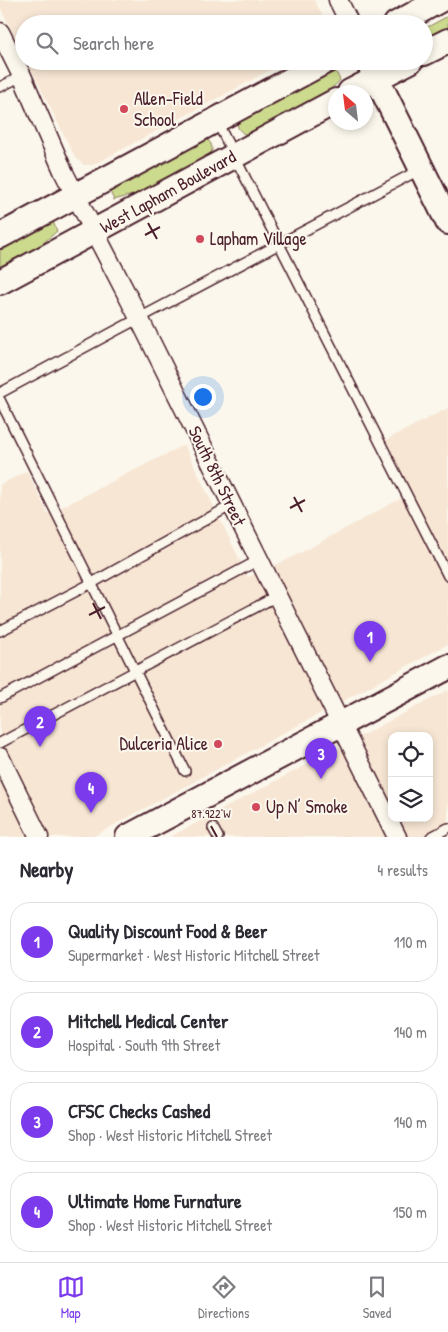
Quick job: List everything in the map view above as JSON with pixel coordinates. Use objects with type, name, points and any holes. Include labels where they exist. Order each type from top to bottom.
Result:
[{"type":"street","points":[[338,0],[346,15]]},
{"type":"street","points":[[412,15],[440,0]]},
{"type":"street","name":"South 8th Street","points":[[0,32],[15,62]]},
{"type":"street","points":[[433,48],[448,41]]},
{"type":"street","name":"South 8th Street","points":[[19,70],[64,173],[139,318],[396,837]]},
{"type":"street","points":[[0,236],[310,70]]},
{"type":"street","points":[[357,85],[372,70],[448,222]]},
{"type":"street","name":"West Lapham Boulevard","points":[[0,282],[328,104]]},
{"type":"street","points":[[128,837],[448,667]]},
{"type":"street","points":[[0,757],[39,837]]},
{"type":"lane","points":[[0,87],[22,76]]},
{"type":"lane","points":[[216,121],[448,576]]},
{"type":"lane","points":[[0,393],[421,169]]},
{"type":"lane","points":[[0,400],[185,771]]},
{"type":"lane","points":[[0,631],[92,583],[232,505]]},
{"type":"lane","points":[[0,698],[259,560]]},
{"type":"lane","points":[[0,743],[277,596]]},
{"type":"lane","points":[[213,828],[218,837]]},
{"type":"lane","points":[[430,837],[448,828]]},
{"type":"shaded area","points":[[0,0],[314,0],[322,15],[15,15],[15,36],[0,7]]},
{"type":"shaded area","name":"Allen-Field School","points":[[32,70],[270,70],[93,165],[84,165],[75,157]]},
{"type":"shaded area","points":[[448,408],[448,644],[92,837],[0,837],[0,485],[27,471],[48,514],[184,445],[248,577],[291,558],[411,493],[386,440]]},
{"type":"shaded area","points":[[448,690],[448,837],[170,837]]},
{"type":"green space","points":[[448,16],[448,28],[433,36],[433,24]]},
{"type":"green space","points":[[336,72],[340,80],[335,85],[328,85],[328,91],[311,102],[249,133],[244,134],[238,128],[238,121],[320,76]]},
{"type":"green space","points":[[206,139],[212,149],[207,156],[136,194],[114,200],[110,192],[118,184]]},
{"type":"green space","points":[[53,222],[57,231],[42,244],[0,267],[0,246]]},
{"type":"place","name":"Allen-Field School","points":[[124,109]]},
{"type":"place","name":"Lapham Village","points":[[200,239]]},
{"type":"place","name":"Quality Discount Food & Beer","points":[[370,662]]},
{"type":"place","name":"Dulceria Alice","points":[[218,744]]},
{"type":"place","name":"Mitchell Medical Center","points":[[40,747]]},
{"type":"place","name":"CFSC Checks Cashed","points":[[321,779]]},
{"type":"place","name":"Up N’ Smoke","points":[[256,807]]},
{"type":"place","name":"Ultimate Home Furnature","points":[[91,813]]}]
